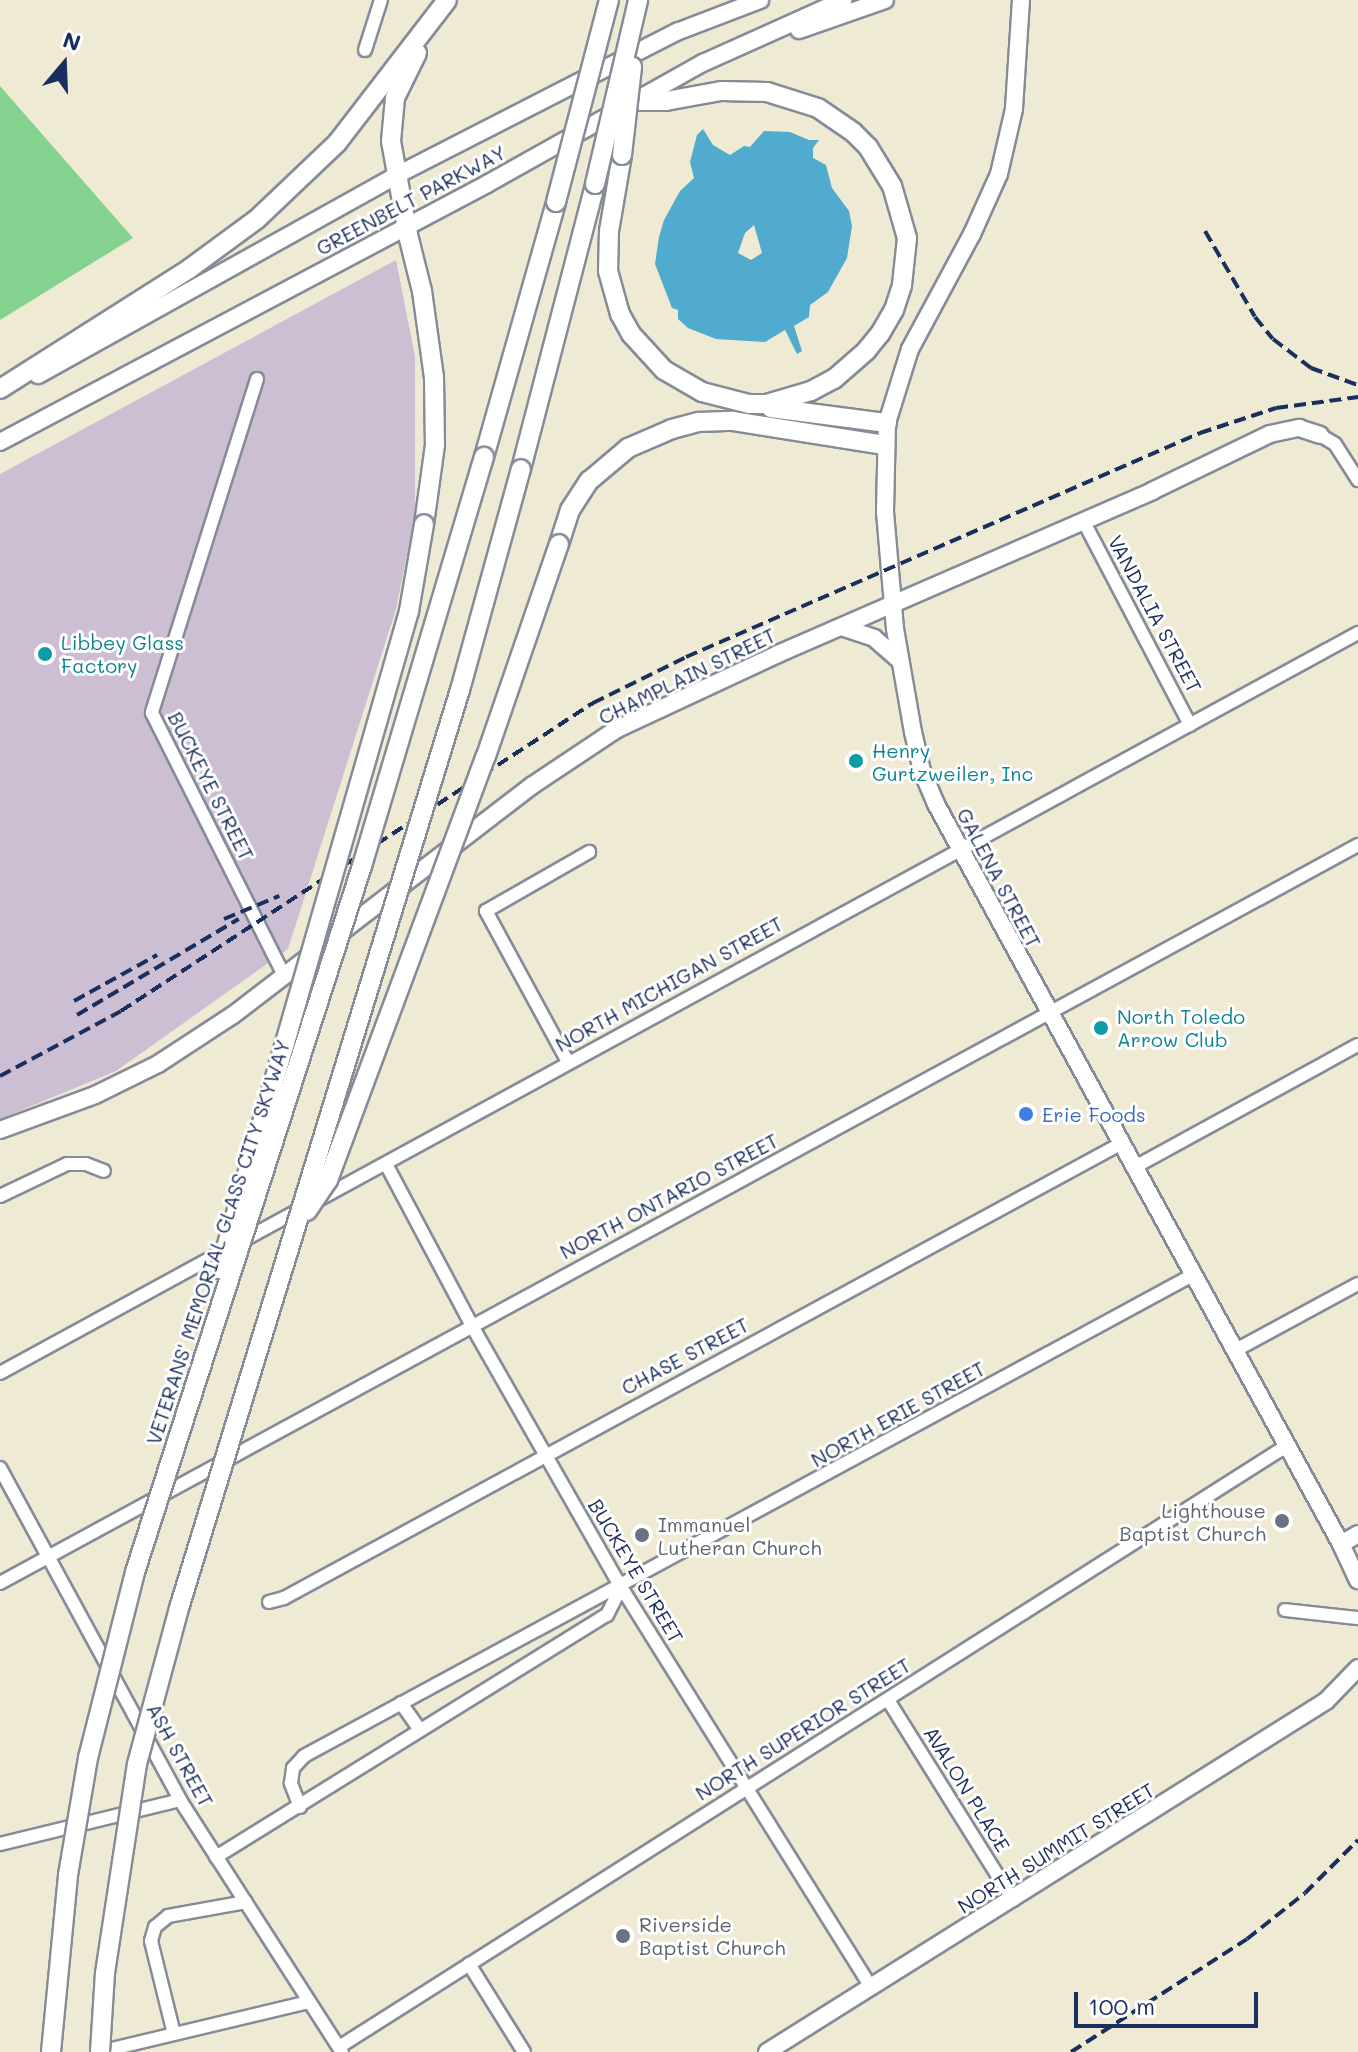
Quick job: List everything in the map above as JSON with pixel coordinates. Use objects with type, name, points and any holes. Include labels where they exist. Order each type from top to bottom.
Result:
[{"type":"highway","points":[[135,1572],[409,611],[435,445],[434,377],[425,306],[391,141],[395,98],[448,0]]},
{"type":"highway","points":[[0,389],[178,276],[257,219],[337,143],[448,0]]},
{"type":"highway","name":"VETERANS' MEMORIAL GLASS CITY SKYWAY","points":[[51,2052],[68,1875],[85,1773],[135,1572],[362,866],[484,457],[609,0]]},
{"type":"highway","points":[[639,0],[608,252],[608,271],[620,314],[642,349],[680,382],[702,392],[749,404],[887,423]]},
{"type":"highway","points":[[100,2052],[105,1973],[137,1764],[180,1605],[460,690],[595,184],[639,0]]},
{"type":"highway","points":[[633,101],[666,101],[744,90],[807,103],[834,117],[868,147],[900,204],[907,238],[906,262],[894,310],[880,334],[834,379],[787,400],[749,404]]},
{"type":"highway","points":[[296,1227],[328,1180],[486,756],[570,510],[589,481],[628,448],[672,429],[707,421],[733,421],[885,445]]},
{"type":"main road","name":"GREENBELT PARKWAY","points":[[0,397],[141,315],[399,174],[679,31],[760,0]]},
{"type":"main road","name":"GREENBELT PARKWAY","points":[[0,442],[406,224],[487,184],[703,63],[843,0]]},
{"type":"main road","points":[[703,63],[885,0]]},
{"type":"main road","name":"GALENA STREET","points":[[1019,3],[1014,109],[999,174],[972,234],[910,349],[887,423],[885,512],[893,604],[899,660],[922,771],[1048,1013],[1288,1445],[1358,1580]]},
{"type":"main road","name":"CHAMPLAIN STREET","points":[[0,1130],[82,1101],[158,1064],[290,970],[455,843],[617,729],[841,627],[1084,522],[1270,434],[1299,428],[1320,435]]},
{"type":"main road","points":[[841,627],[874,638],[899,660]]},
{"type":"main road","points":[[1341,1544],[1358,1534]]},
{"type":"main road","name":"NORTH SUMMIT STREET","points":[[767,2052],[1326,1701],[1358,1668]]},
{"type":"street","points":[[365,50],[381,0]]},
{"type":"street","name":"BUCKEYE STREET","points":[[257,379],[152,713],[290,970]]},
{"type":"street","points":[[1320,435],[1335,444],[1358,480]]},
{"type":"street","name":"VANDALIA STREET","points":[[1084,522],[1190,725]]},
{"type":"street","name":"NORTH MICHIGAN STREET","points":[[0,1373],[1358,633]]},
{"type":"street","name":"NORTH ONTARIO STREET","points":[[0,1583],[1358,845]]},
{"type":"street","points":[[568,1062],[486,911],[589,852]]},
{"type":"street","points":[[1133,1168],[1358,1045]]},
{"type":"street","name":"CHASE STREET","points":[[269,1602],[297,1591],[1120,1144]]},
{"type":"street","points":[[0,1196],[67,1164],[86,1164],[104,1171]]},
{"type":"street","name":"BUCKEYE STREET","points":[[386,1164],[472,1326],[621,1587],[744,1789],[871,1987]]},
{"type":"street","name":"NORTH ERIE STREET","points":[[300,1807],[291,1783],[293,1768],[304,1756],[1193,1275]]},
{"type":"street","points":[[1234,1351],[1358,1284]]},
{"type":"street","name":"NORTH SUPERIOR STREET","points":[[340,2049],[1288,1445]]},
{"type":"street","name":"ASH STREET","points":[[0,1468],[180,1800],[340,2049]]},
{"type":"street","name":"NORTH ERIE STREET","points":[[216,1857],[607,1615],[621,1587]]},
{"type":"street","points":[[1285,1610],[1358,1618]]},
{"type":"street","name":"AVALON PLACE","points":[[888,1700],[1013,1900]]},
{"type":"street","points":[[401,1703],[420,1730]]},
{"type":"street","points":[[0,1844],[180,1800]]},
{"type":"street","points":[[174,2034],[151,1941],[155,1927],[168,1916],[246,1902]]},
{"type":"street","points":[[469,1964],[524,2052]]},
{"type":"street","points":[[100,2052],[309,2002]]},
{"type":"shaded area","points":[[396,260],[415,356],[415,514],[396,609],[288,949],[116,1071],[0,1119],[0,474]]},
{"type":"green space","points":[[0,86],[133,238],[0,320]]},
{"type":"water","points":[[703,129],[713,145],[730,155],[744,146],[750,147],[764,131],[790,132],[809,140],[819,140],[813,148],[813,158],[826,165],[832,188],[849,211],[852,226],[847,258],[828,292],[810,305],[809,317],[794,326],[802,351],[797,354],[785,330],[765,342],[716,339],[688,328],[678,319],[678,310],[672,308],[655,264],[664,220],[680,191],[694,178],[690,162],[697,135]],"holes":[[[754,225],[762,253],[751,260],[738,253],[745,233]]]},
{"type":"railway","points":[[1205,231],[1255,317],[1273,339],[1311,368],[1358,385]]},
{"type":"railway","points":[[0,1076],[121,1011],[593,703],[686,657],[1200,433],[1276,408],[1358,397]]},
{"type":"railway","points":[[224,919],[279,896]]},
{"type":"railway","points":[[77,1015],[239,919]]},
{"type":"railway","points":[[74,1001],[157,955]]},
{"type":"railway","points":[[1071,2052],[1247,1939],[1305,1893],[1358,1840]]},
{"type":"place","name":"Libbey Glass Factory","points":[[45,654]]},
{"type":"place","name":"Henry Gurtzweiler, Inc","points":[[856,761]]},
{"type":"place","name":"North Toledo Arrow Club","points":[[1101,1028]]},
{"type":"place","name":"Erie Foods","points":[[1026,1114]]},
{"type":"place","name":"Lighthouse Baptist Church","points":[[1282,1521]]},
{"type":"place","name":"Immanuel Lutheran Church","points":[[642,1535]]},
{"type":"place","name":"Riverside Baptist Church","points":[[623,1936]]}]
